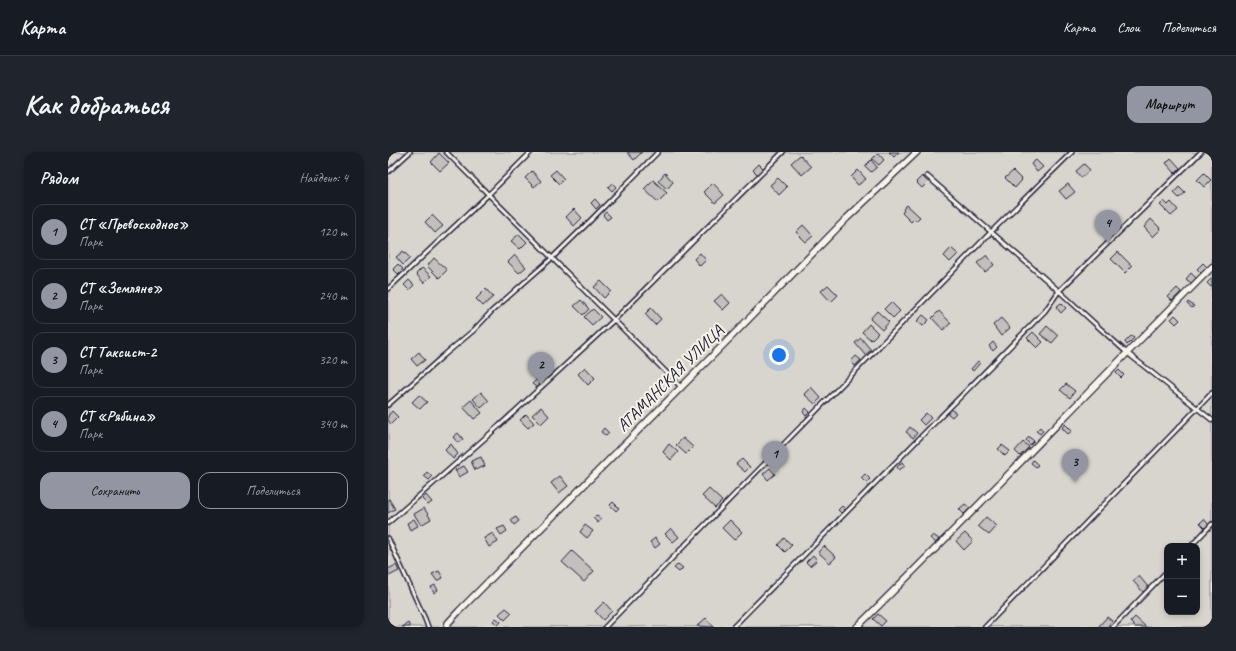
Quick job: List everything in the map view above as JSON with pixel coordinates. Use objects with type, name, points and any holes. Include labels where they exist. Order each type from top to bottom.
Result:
[{"type":"street","name":"АТАМАНСКАЯ УЛИЦА","points":[[446,627],[459,611],[681,388],[847,218],[917,152]]},
{"type":"street","points":[[857,627],[927,558],[1126,352],[1212,266]]},
{"type":"lane","points":[[388,172],[410,152]]},
{"type":"lane","points":[[446,152],[681,388]]},
{"type":"lane","points":[[388,289],[488,195],[531,152]]},
{"type":"lane","points":[[388,405],[474,330],[492,311],[552,258],[658,152]]},
{"type":"lane","points":[[388,522],[500,425],[614,320],[783,152]]},
{"type":"lane","points":[[605,627],[991,232],[1072,152]]},
{"type":"lane","points":[[733,627],[1045,311],[1059,291],[1201,152]]},
{"type":"lane","points":[[927,176],[1059,291],[1126,352],[1212,420]]},
{"type":"lane","points":[[985,627],[1212,393]]},
{"type":"lane","points":[[1194,543],[1212,524]]},
{"type":"lane","points":[[388,538],[428,627]]},
{"type":"lane","points":[[1113,627],[1164,574]]},
{"type":"shaded area","points":[[388,152],[1212,152],[1212,627],[388,627]]},
{"type":"building","points":[[627,152],[642,152],[634,160]]},
{"type":"building","points":[[889,152],[899,152],[894,157]]},
{"type":"building","points":[[439,153],[449,163],[440,171],[431,162]]},
{"type":"building","points":[[878,153],[884,160],[879,165],[872,159]]},
{"type":"building","points":[[800,155],[811,167],[802,175],[791,163]]},
{"type":"building","points":[[1171,158],[1180,168],[1175,173],[1166,163]]},
{"type":"building","points":[[871,160],[877,167],[871,172],[865,166]]},
{"type":"building","points":[[1036,160],[1043,167],[1037,172],[1031,164]]},
{"type":"building","points":[[759,164],[764,169],[758,175],[753,170]]},
{"type":"building","points":[[1084,164],[1090,170],[1081,178],[1076,171]]},
{"type":"building","points":[[556,170],[564,179],[559,184],[550,175]]},
{"type":"building","points":[[858,170],[866,179],[858,185],[851,177]]},
{"type":"building","points":[[532,171],[541,181],[534,187],[525,178]]},
{"type":"building","points":[[1013,171],[1022,180],[1015,188],[1005,178]]},
{"type":"building","points":[[665,173],[673,182],[667,189],[658,181]]},
{"type":"building","points":[[1204,173],[1211,180],[1204,187],[1197,180]]},
{"type":"building","points":[[922,176],[928,182],[922,188],[916,182]]},
{"type":"building","points":[[778,178],[787,187],[779,195],[770,185]]},
{"type":"building","points":[[653,180],[667,193],[658,202],[644,189]]},
{"type":"building","points":[[612,183],[616,187],[612,191],[608,187]]},
{"type":"building","points":[[713,183],[724,195],[715,203],[704,192]]},
{"type":"building","points":[[1068,184],[1075,192],[1066,199],[1059,191]]},
{"type":"building","points":[[1179,187],[1185,193],[1179,198],[1174,193]]},
{"type":"building","points":[[595,199],[600,205],[596,209],[591,203]]},
{"type":"building","points":[[1164,201],[1168,205],[1171,202],[1178,210],[1171,216],[1160,205]]},
{"type":"building","points":[[907,205],[920,217],[916,221],[914,219],[911,222],[902,213],[904,210],[903,209]]},
{"type":"building","points":[[574,209],[582,218],[574,226],[566,217]]},
{"type":"building","points":[[606,212],[611,217],[607,220],[603,215]]},
{"type":"building","points":[[432,215],[443,226],[435,233],[425,222]]},
{"type":"building","points":[[1151,219],[1161,229],[1153,237],[1144,227]]},
{"type":"building","points":[[803,225],[813,236],[806,242],[796,232]]},
{"type":"building","points":[[519,234],[527,242],[520,249],[511,241]]},
{"type":"building","points":[[951,248],[958,254],[950,262],[944,256]]},
{"type":"building","points":[[403,251],[410,258],[403,265],[396,257]]},
{"type":"building","points":[[1118,252],[1132,266],[1125,273],[1111,259]]},
{"type":"building","points":[[700,253],[706,260],[700,266],[694,259]]},
{"type":"building","points":[[515,255],[526,267],[519,273],[508,262]]},
{"type":"building","points":[[987,255],[994,265],[985,272],[977,263]]},
{"type":"building","points":[[434,258],[447,270],[439,278],[427,266]]},
{"type":"building","points":[[1203,263],[1208,268],[1202,274],[1197,269]]},
{"type":"building","points":[[398,264],[403,269],[398,274],[393,269]]},
{"type":"building","points":[[422,268],[431,276],[424,283],[416,274]]},
{"type":"building","points":[[1191,273],[1196,278],[1191,283],[1186,279]]},
{"type":"building","points":[[1212,278],[1212,286],[1211,287],[1207,283]]},
{"type":"building","points":[[409,280],[414,285],[409,290],[404,285]]},
{"type":"building","points":[[601,281],[611,291],[604,298],[594,287]]},
{"type":"building","points":[[828,285],[838,295],[831,302],[821,291]]},
{"type":"building","points":[[1177,288],[1181,292],[1172,301],[1168,297]]},
{"type":"building","points":[[486,289],[493,297],[483,306],[476,299]]},
{"type":"building","points":[[722,294],[730,303],[723,310],[714,301]]},
{"type":"building","points":[[581,300],[589,309],[583,315],[574,306]]},
{"type":"building","points":[[891,302],[900,311],[893,318],[884,309]]},
{"type":"building","points":[[1188,302],[1194,306],[1192,308],[1187,304]]},
{"type":"building","points":[[1061,303],[1066,308],[1061,313],[1056,307]]},
{"type":"building","points":[[651,308],[661,319],[655,325],[645,314]]},
{"type":"building","points":[[593,309],[601,317],[592,325],[584,317]]},
{"type":"building","points":[[877,311],[889,322],[882,330],[870,319]]},
{"type":"building","points":[[939,311],[951,323],[943,330],[932,318]]},
{"type":"building","points":[[923,315],[929,320],[923,326],[917,321]]},
{"type":"building","points":[[1175,315],[1180,320],[1176,324],[1171,319]]},
{"type":"building","points":[[1001,318],[1010,328],[1001,336],[993,325]]},
{"type":"building","points":[[869,324],[878,333],[871,340],[862,332]]},
{"type":"building","points":[[1047,326],[1058,336],[1052,343],[1040,334]]},
{"type":"building","points":[[1033,332],[1043,342],[1037,348],[1027,338]]},
{"type":"building","points":[[1131,336],[1134,338],[1127,345],[1125,342]]},
{"type":"building","points":[[861,338],[871,350],[865,355],[855,343]]},
{"type":"building","points":[[993,342],[997,347],[993,351],[989,346]]},
{"type":"building","points":[[419,352],[425,360],[417,366],[411,359]]},
{"type":"building","points":[[856,356],[861,360],[855,366],[851,361]]},
{"type":"building","points":[[978,361],[980,363],[973,371],[971,369]]},
{"type":"building","points":[[585,367],[595,378],[588,385],[578,374]]},
{"type":"building","points":[[1119,370],[1124,375],[1121,378],[1116,373]]},
{"type":"building","points":[[537,379],[540,383],[536,387],[532,384]]},
{"type":"building","points":[[1066,384],[1075,391],[1070,398],[1060,390]]},
{"type":"building","points":[[811,387],[821,398],[815,404],[804,394]]},
{"type":"building","points":[[481,392],[489,401],[481,408],[473,399]]},
{"type":"building","points":[[419,395],[427,402],[420,409],[412,402]]},
{"type":"building","points":[[471,400],[482,413],[474,419],[463,407]]},
{"type":"building","points":[[541,407],[549,416],[541,424],[532,415]]},
{"type":"building","points":[[806,408],[810,412],[806,416],[803,412]]},
{"type":"building","points":[[951,409],[956,413],[952,417],[947,413]]},
{"type":"building","points":[[392,411],[398,417],[391,424],[388,420],[388,416]]},
{"type":"building","points":[[926,413],[931,418],[924,425],[919,420]]},
{"type":"building","points":[[526,414],[534,423],[528,428],[520,420]]},
{"type":"building","points":[[1065,424],[1072,431],[1068,434],[1062,428]]},
{"type":"building","points":[[910,427],[917,433],[913,438],[906,432]]},
{"type":"building","points":[[1040,427],[1043,431],[1040,434],[1036,431]]},
{"type":"building","points":[[604,428],[609,433],[606,436],[601,432]]},
{"type":"building","points":[[458,433],[463,439],[458,443],[453,437]]},
{"type":"building","points":[[1029,437],[1034,441],[1030,445],[1026,440]]},
{"type":"building","points":[[683,438],[693,447],[686,454],[676,445]]},
{"type":"building","points":[[1023,442],[1029,447],[1020,456],[1015,451]]},
{"type":"building","points":[[451,444],[458,454],[453,459],[445,450]]},
{"type":"building","points":[[669,444],[678,452],[671,460],[663,452]]},
{"type":"building","points":[[1002,445],[1010,451],[1005,456],[998,449]]},
{"type":"building","points":[[481,457],[485,466],[475,470],[471,461]]},
{"type":"building","points":[[742,459],[750,467],[745,472],[736,464]]},
{"type":"building","points":[[1033,460],[1038,465],[1036,467],[1031,463]]},
{"type":"building","points":[[902,462],[905,466],[899,470],[897,467]]},
{"type":"building","points":[[464,466],[468,472],[459,477],[455,470]]},
{"type":"building","points":[[770,468],[775,474],[768,480],[763,474]]},
{"type":"building","points":[[427,472],[432,477],[429,480],[424,476]]},
{"type":"building","points":[[865,474],[870,479],[866,483],[861,478]]},
{"type":"building","points":[[560,476],[568,486],[559,493],[551,483]]},
{"type":"building","points":[[709,489],[722,501],[715,508],[702,496]]},
{"type":"building","points":[[426,495],[432,502],[428,505],[422,499]]},
{"type":"building","points":[[388,499],[395,509],[388,513]]},
{"type":"building","points":[[613,502],[619,508],[616,511],[610,505]]},
{"type":"building","points":[[965,504],[970,508],[964,514],[959,509]]},
{"type":"building","points":[[842,506],[845,509],[841,513],[838,510]]},
{"type":"building","points":[[424,508],[431,519],[421,525],[414,514]]},
{"type":"building","points":[[596,515],[601,519],[598,523],[593,518]]},
{"type":"building","points":[[516,517],[519,521],[514,525],[511,520]]},
{"type":"building","points":[[986,517],[997,526],[989,535],[978,526]]},
{"type":"building","points":[[414,519],[418,526],[410,530],[407,523]]},
{"type":"building","points":[[1204,519],[1209,525],[1205,528],[1200,523]]},
{"type":"building","points":[[730,520],[742,532],[734,540],[722,528]]},
{"type":"building","points":[[585,525],[593,531],[587,538],[580,532]]},
{"type":"building","points":[[504,526],[507,531],[501,535],[497,529]]},
{"type":"building","points":[[671,528],[679,537],[673,542],[665,534]]},
{"type":"building","points":[[493,533],[498,542],[489,547],[484,538]]},
{"type":"building","points":[[965,533],[973,541],[964,550],[956,541]]},
{"type":"building","points":[[933,535],[939,539],[936,543],[930,538]]},
{"type":"building","points":[[655,538],[660,544],[655,548],[650,542]]},
{"type":"building","points":[[784,538],[792,545],[785,552],[778,545]]},
{"type":"building","points":[[824,546],[836,557],[830,563],[818,552]]},
{"type":"building","points":[[572,551],[594,571],[584,582],[562,562]]},
{"type":"building","points":[[813,555],[817,560],[810,566],[806,562]]},
{"type":"building","points":[[678,564],[683,568],[679,572],[674,568]]},
{"type":"building","points":[[396,565],[399,571],[389,576],[388,569]]},
{"type":"building","points":[[439,571],[443,578],[437,581],[432,574]]},
{"type":"building","points":[[1139,576],[1149,588],[1143,592],[1133,581]]},
{"type":"building","points":[[435,585],[438,590],[434,593],[431,587]]},
{"type":"building","points":[[604,602],[612,611],[603,620],[595,611]]},
{"type":"building","points":[[506,608],[512,613],[505,620],[499,614]]},
{"type":"building","points":[[878,614],[886,621],[881,626],[873,619]]},
{"type":"building","points":[[1107,617],[1112,621],[1107,627],[1098,627]]},
{"type":"building","points":[[1135,617],[1146,627],[1135,627],[1130,622]]},
{"type":"building","points":[[496,618],[501,622],[498,625],[493,621]]},
{"type":"building","points":[[706,618],[714,627],[697,626]]},
{"type":"building","points":[[408,623],[410,627],[402,627]]},
{"type":"place","name":"СТ «Рябина»","points":[[1108,243]]},
{"type":"place","name":"СТ «Земляне»","points":[[541,385]]},
{"type":"place","name":"СТ «Превосходное»","points":[[775,474]]},
{"type":"place","name":"СТ Таксист-2","points":[[1075,482]]}]
